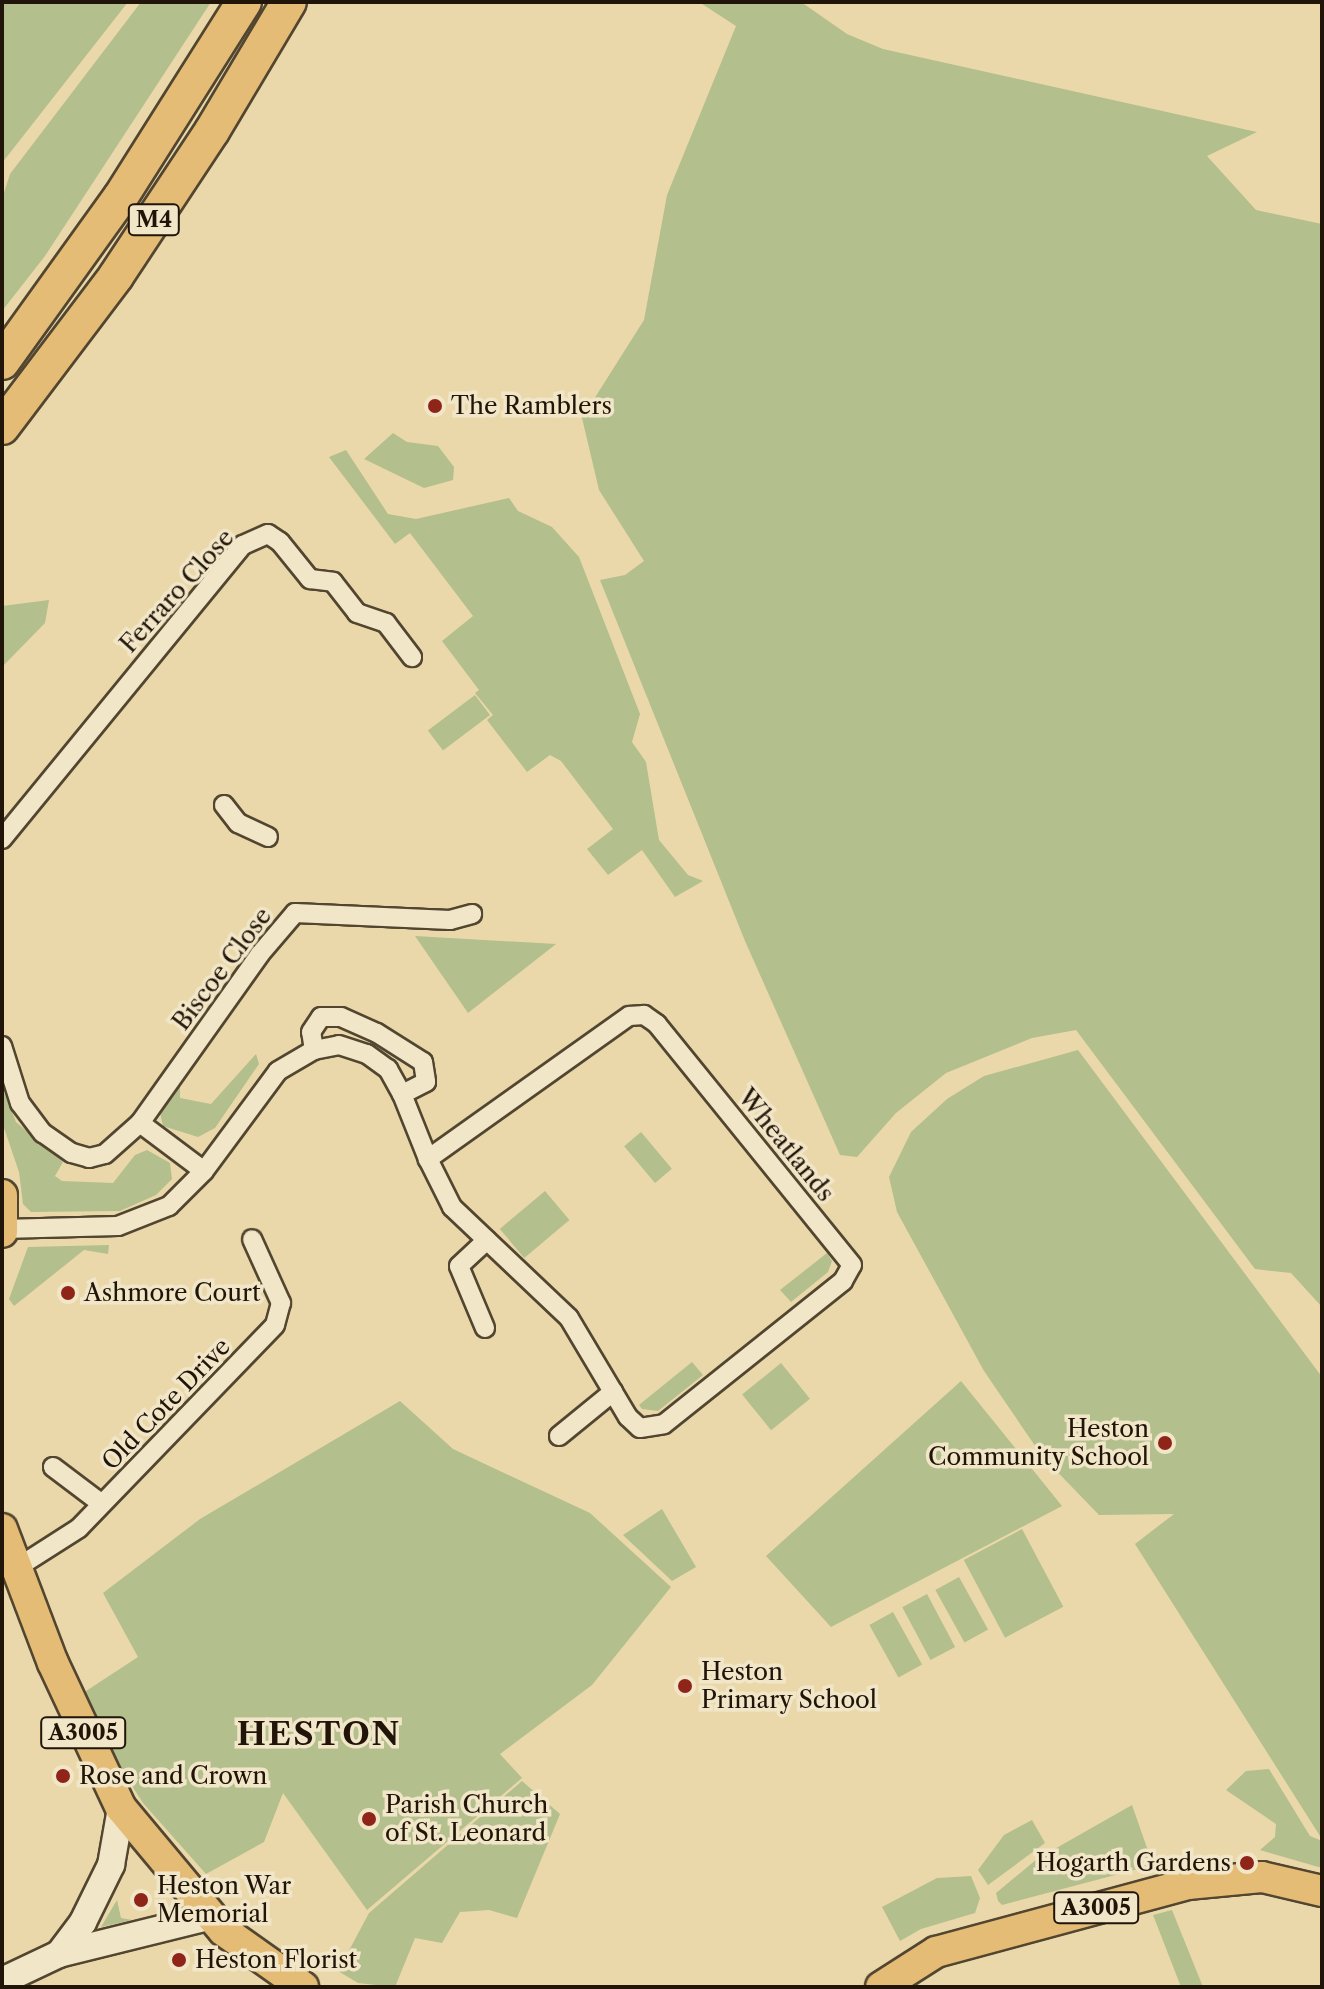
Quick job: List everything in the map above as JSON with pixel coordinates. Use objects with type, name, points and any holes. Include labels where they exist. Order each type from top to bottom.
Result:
[{"type":"highway","name":"M4","points":[[2,362],[120,198],[244,2]]},
{"type":"highway","name":"M4","points":[[2,427],[125,263],[289,2]]},
{"type":"main road","points":[[2,1195],[2,1230]]},
{"type":"main road","name":"A3005","points":[[2,1529],[15,1569],[121,1808],[209,1917],[246,1950],[303,1987]]},
{"type":"main road","name":"A3005","points":[[881,1987],[936,1952],[1188,1884],[1262,1877],[1322,1891]]},
{"type":"street","name":"Ferraro Close","points":[[2,839],[243,545],[268,534],[280,542],[310,579],[333,582],[357,613],[386,623],[412,657]]},
{"type":"street","points":[[224,805],[238,823],[268,837]]},
{"type":"street","name":"Biscoe Close","points":[[2,1046],[20,1103],[43,1133],[72,1153],[89,1158],[105,1154],[140,1123],[266,944],[295,913],[450,920],[472,914]]},
{"type":"street","name":"Wheatlands","points":[[2,1230],[134,1224],[169,1206],[204,1171],[278,1071],[314,1050],[339,1045],[367,1054],[388,1069],[402,1094],[428,1159],[452,1207],[569,1318],[613,1392],[640,1428],[664,1424],[843,1281],[852,1265],[644,1015],[629,1016],[428,1159]]},
{"type":"street","points":[[314,1050],[311,1032],[321,1017],[341,1017],[377,1033],[423,1062],[426,1082],[402,1094]]},
{"type":"street","points":[[140,1123],[204,1171]]},
{"type":"street","name":"Old Cote Drive","points":[[15,1569],[49,1551],[102,1504],[275,1325],[281,1303],[252,1239]]},
{"type":"street","points":[[485,1328],[459,1266],[487,1240]]},
{"type":"street","points":[[559,1436],[613,1392]]},
{"type":"street","points":[[53,1467],[102,1504]]},
{"type":"street","points":[[59,1954],[83,1922],[111,1865],[121,1808]]},
{"type":"street","points":[[111,1865],[143,1839]]},
{"type":"street","points":[[2,1981],[59,1954],[209,1917]]},
{"type":"green space","points":[[2,2],[128,2],[2,163]]},
{"type":"green space","points":[[141,2],[211,2],[45,256],[2,311],[2,199],[10,174]]},
{"type":"green space","points":[[699,2],[801,2],[847,34],[883,49],[1257,132],[1207,156],[1256,210],[1322,224],[1322,1307],[1291,1273],[1255,1269],[1076,1030],[1032,1038],[946,1073],[896,1113],[857,1157],[840,1155],[745,941],[600,580],[625,575],[644,561],[599,490],[582,418],[644,320],[667,195],[736,26]]},
{"type":"green space","points":[[393,433],[407,442],[438,446],[454,467],[453,480],[424,488],[364,459]]},
{"type":"green space","points":[[346,450],[388,514],[416,519],[509,498],[518,511],[552,527],[579,557],[640,714],[632,742],[646,762],[659,840],[688,875],[703,881],[675,897],[642,850],[608,875],[587,849],[613,829],[561,761],[550,755],[527,772],[487,720],[493,715],[475,693],[479,690],[442,641],[473,616],[410,533],[395,544],[329,457]]},
{"type":"green space","points":[[49,600],[45,623],[2,667],[2,606]]},
{"type":"green space","points":[[475,695],[490,715],[443,750],[428,731]]},
{"type":"green space","points":[[415,936],[556,944],[468,1013]]},
{"type":"green space","points":[[1078,1050],[1322,1377],[1320,1836],[1135,1544],[1174,1514],[1099,1515],[1042,1456],[984,1371],[897,1212],[889,1177],[911,1132],[947,1099],[984,1076]]},
{"type":"green space","points":[[256,1054],[259,1064],[215,1128],[198,1137],[163,1126],[159,1108],[180,1078],[180,1098],[211,1104]]},
{"type":"green space","points":[[2,1087],[16,1122],[63,1162],[55,1176],[62,1181],[113,1183],[135,1155],[147,1150],[170,1163],[172,1179],[156,1195],[120,1211],[31,1212],[23,1204],[19,1172],[2,1122]]},
{"type":"green space","points":[[641,1132],[672,1169],[655,1183],[624,1146]]},
{"type":"green space","points":[[545,1191],[569,1220],[524,1258],[500,1229]]},
{"type":"green space","points":[[109,1245],[108,1254],[84,1250],[14,1306],[9,1299],[28,1247]]},
{"type":"green space","points":[[827,1253],[832,1261],[828,1272],[791,1302],[780,1290]]},
{"type":"green space","points":[[692,1362],[703,1375],[658,1411],[642,1409],[639,1405]]},
{"type":"green space","points":[[781,1363],[810,1399],[771,1430],[742,1394]]},
{"type":"green space","points":[[961,1381],[1062,1506],[831,1627],[766,1556]]},
{"type":"green space","points":[[400,1401],[453,1449],[590,1513],[671,1587],[592,1685],[500,1754],[522,1778],[367,1910],[283,1793],[264,1842],[206,1874],[143,1803],[109,1750],[83,1693],[138,1657],[103,1593],[200,1519]]},
{"type":"green space","points":[[662,1509],[696,1567],[672,1581],[623,1535]]},
{"type":"green space","points":[[1022,1529],[1063,1607],[1005,1638],[964,1560]]},
{"type":"green space","points":[[959,1577],[988,1629],[964,1643],[935,1590]]},
{"type":"green space","points":[[927,1594],[955,1647],[930,1660],[902,1607]]},
{"type":"green space","points":[[893,1612],[922,1664],[898,1678],[869,1625]]},
{"type":"green space","points":[[1269,1769],[1310,1836],[1322,1841],[1322,1868],[1260,1850],[1275,1837],[1276,1824],[1226,1790],[1246,1771]]},
{"type":"green space","points":[[522,1781],[560,1814],[517,1918],[489,1910],[460,1912],[442,1943],[415,1938],[395,1987],[358,1983],[338,1971],[369,1913]]},
{"type":"green space","points":[[1132,1805],[1153,1865],[1002,1905],[998,1901],[996,1893],[1037,1859]]},
{"type":"green space","points":[[1032,1820],[1045,1843],[988,1885],[978,1870],[1004,1835]]},
{"type":"green space","points":[[971,1876],[980,1898],[975,1913],[921,1929],[900,1941],[882,1907],[937,1878]]},
{"type":"green space","points":[[117,1900],[121,1918],[132,1920],[101,1927]]},
{"type":"green space","points":[[1172,1910],[1203,1987],[1181,1987],[1153,1915]]},
{"type":"place","name":"The Ramblers","points":[[435,406]]},
{"type":"place","name":"Ashmore Court","points":[[68,1293]]},
{"type":"place","name":"Heston Community School","points":[[1165,1443]]},
{"type":"place","name":"Heston Primary School","points":[[685,1686]]},
{"type":"place","name":"Rose and Crown","points":[[63,1776]]},
{"type":"place","name":"Parish Church of St. Leonard","points":[[369,1819]]},
{"type":"place","name":"Hogarth Gardens","points":[[1247,1863]]},
{"type":"place","name":"Heston War Memorial","points":[[141,1900]]},
{"type":"place","name":"Heston Florist","points":[[179,1960]]},
{"type":"district","name":"HESTON","points":[[319,1734]]}]
